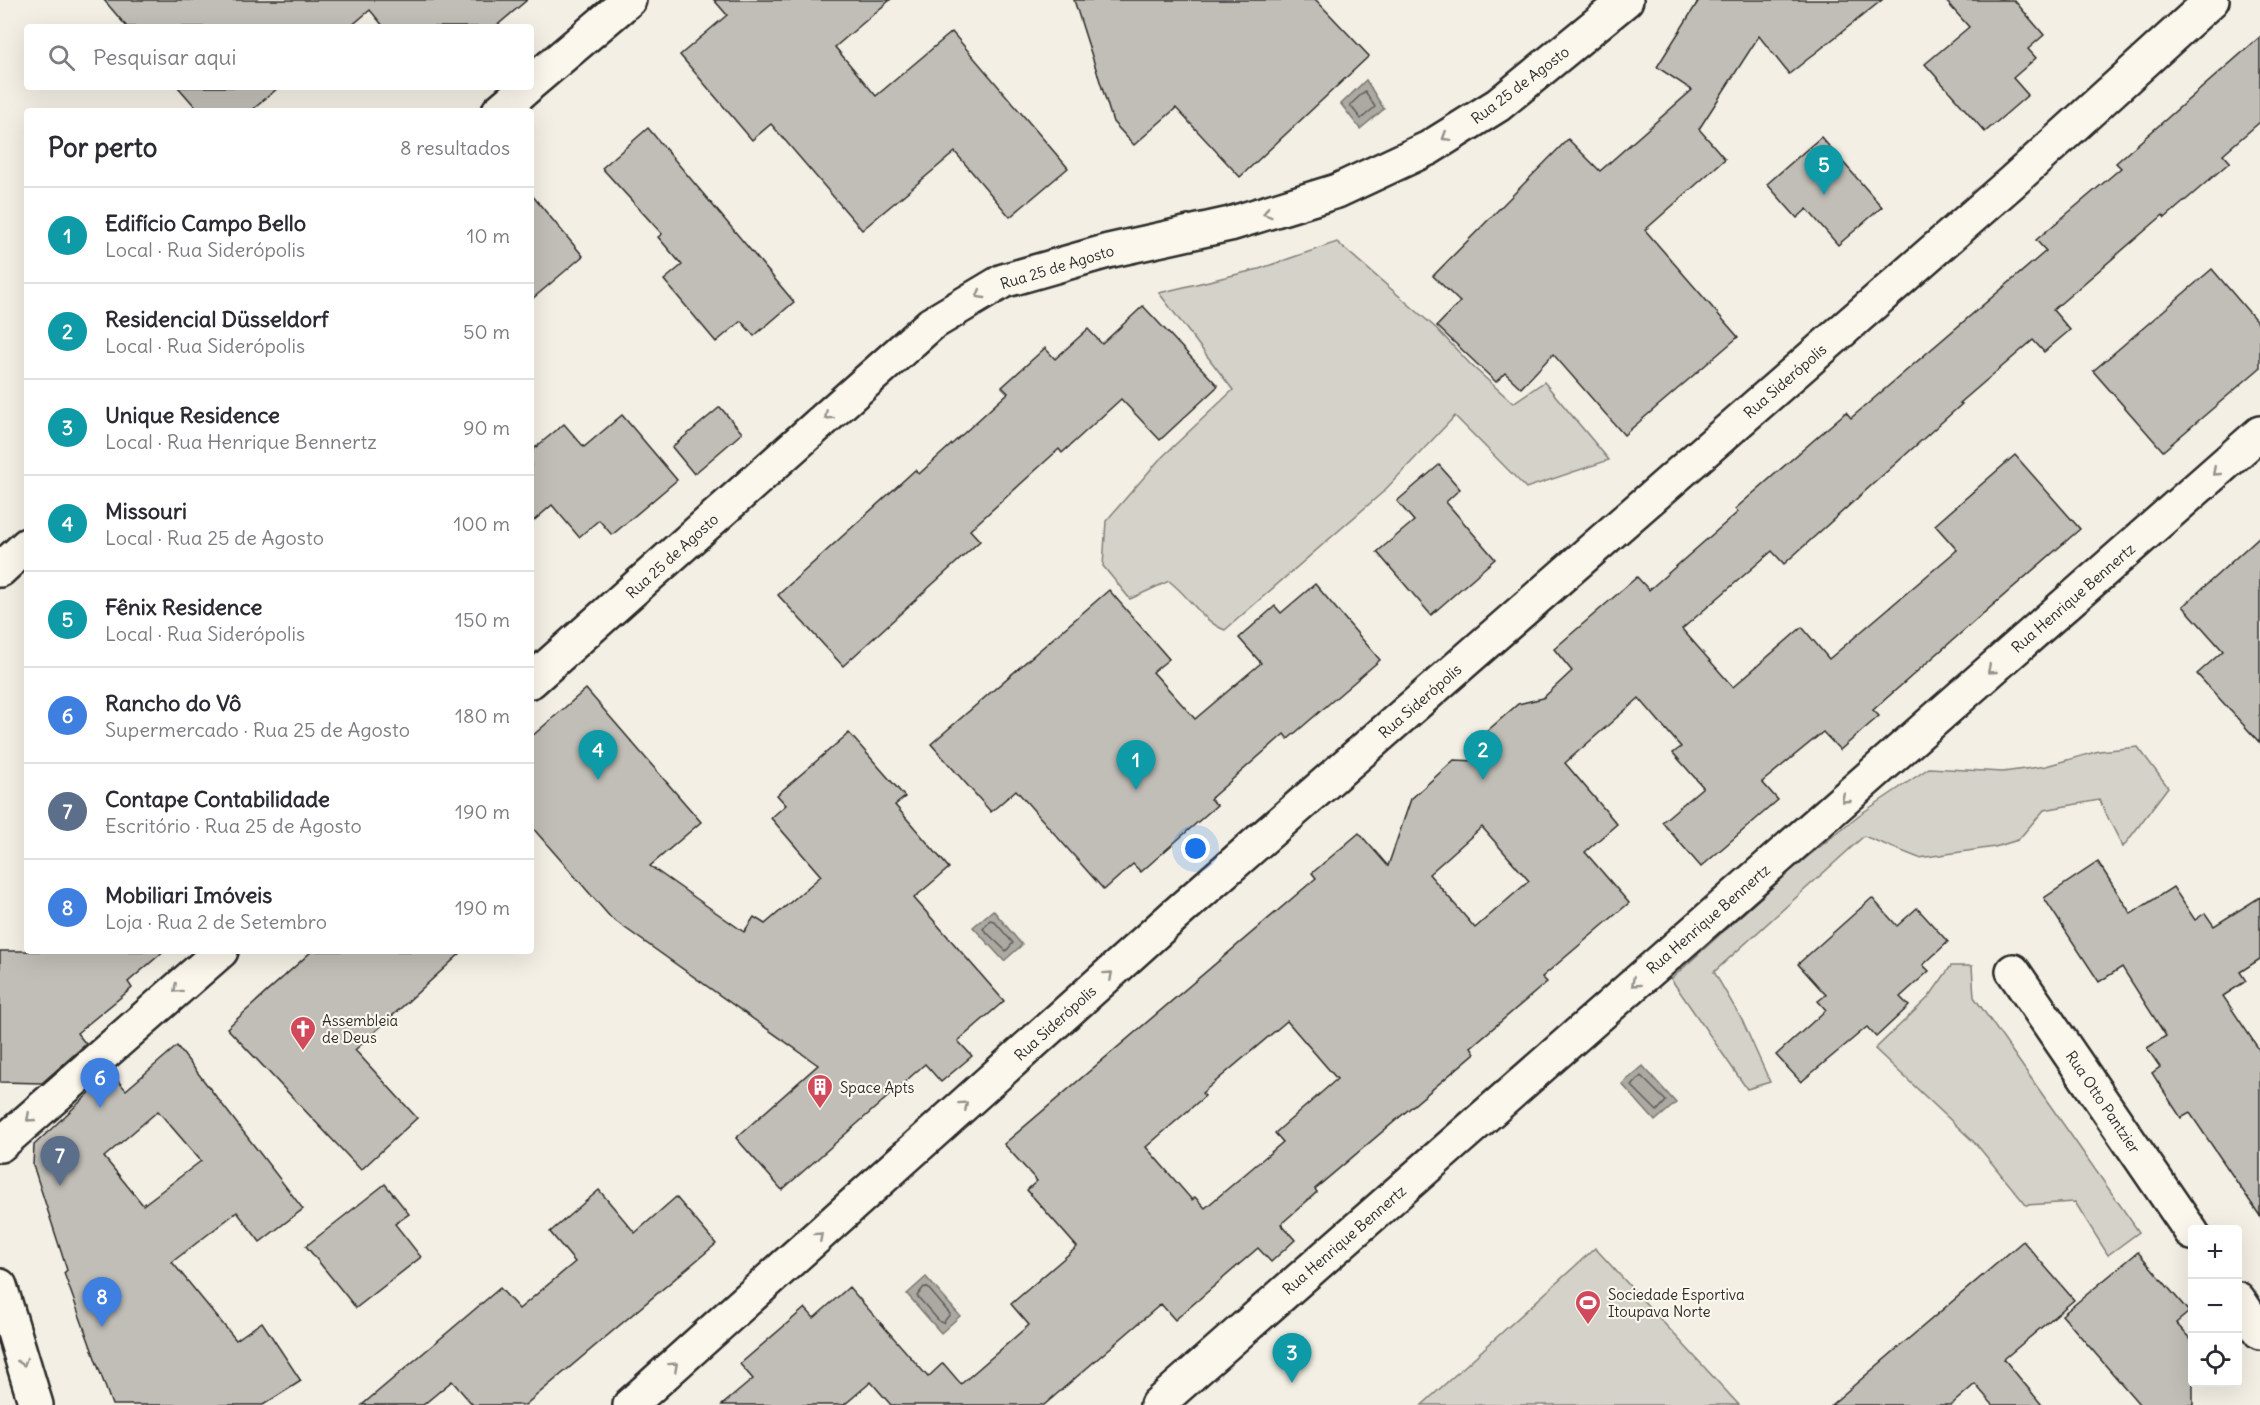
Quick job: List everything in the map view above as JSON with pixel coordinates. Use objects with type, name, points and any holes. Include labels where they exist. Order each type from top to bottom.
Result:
[{"type":"street","points":[[534,80],[629,0]]},
{"type":"street","name":"Rua 25 de Agosto","points":[[534,678],[931,324],[1003,281],[1108,251],[1240,221],[1337,190],[1429,148],[1498,105],[1626,0]]},
{"type":"street","name":"Rua Siderópolis","points":[[630,1405],[1176,914],[2012,182],[2212,0]]},
{"type":"street","points":[[502,108],[524,90]]},
{"type":"street","name":"Rua Henrique Bennertz","points":[[1157,1405],[2260,433]]},
{"type":"street","points":[[0,570],[24,548]]},
{"type":"street","points":[[0,1145],[218,954]]},
{"type":"street","name":"Rua Otto Pantzier","points":[[2013,971],[2188,1226]]},
{"type":"street","points":[[0,1287],[36,1405]]},
{"type":"street","points":[[2242,1305],[2260,1332]]},
{"type":"shaded area","points":[[1337,242],[1437,329],[1472,366],[1513,403],[1544,382],[1609,460],[1526,488],[1455,416],[1383,492],[1225,630],[1203,615],[1169,581],[1130,599],[1103,566],[1106,521],[1159,460],[1233,390],[1159,293],[1259,269]]},
{"type":"shaded area","points":[[2138,747],[2168,787],[2123,847],[2099,800],[2044,810],[2018,840],[1995,847],[1919,858],[1864,836],[1714,972],[1742,1020],[1770,1082],[1747,1089],[1671,979],[1789,872],[1859,815],[1929,768],[2003,772],[2046,766],[2099,751]]},
{"type":"shaded area","points":[[1951,966],[1972,966],[1974,997],[2139,1232],[2108,1255],[2075,1202],[2026,1205],[1977,1145],[1875,1049],[1929,997]]},
{"type":"shaded area","name":"Sociedade Esportiva Itoupava Norte","points":[[1595,1248],[1739,1405],[1422,1405]]},
{"type":"water","points":[[1366,80],[1384,109],[1360,129],[1341,104]]},
{"type":"water","points":[[993,910],[1022,945],[1004,961],[973,927]]},
{"type":"water","points":[[1643,1066],[1676,1103],[1655,1121],[1622,1084]]},
{"type":"water","points":[[926,1277],[960,1316],[941,1333],[907,1294]]},
{"type":"building","points":[[104,0],[527,0],[499,24],[382,24],[370,10],[354,24],[124,24]]},
{"type":"building","points":[[714,0],[890,0],[835,47],[876,96],[952,32],[1068,168],[1010,217],[955,152],[862,230],[771,124],[752,140],[680,55],[727,15]]},
{"type":"building","points":[[1074,0],[1316,0],[1369,56],[1240,177],[1176,108],[1134,145],[1113,122]]},
{"type":"building","points":[[1699,0],[1882,0],[1789,74],[1759,36],[1699,129],[1725,159],[1645,230],[1738,337],[1624,435],[1553,354],[1521,388],[1505,373],[1496,382],[1437,326],[1460,302],[1433,276],[1568,139],[1600,171],[1692,90],[1657,67]]},
{"type":"building","points":[[1945,0],[2014,0],[2044,35],[2028,49],[2036,58],[2013,78],[2028,95],[1985,132],[1925,64],[1969,27]]},
{"type":"building","points":[[2260,37],[2260,122],[2223,154],[2230,162],[2165,218],[2163,215],[2053,310],[2070,330],[2044,352],[2033,340],[1960,403],[1962,404],[1784,564],[1772,551],[1682,629],[1733,687],[1802,627],[1829,659],[1957,550],[1935,525],[2015,455],[2080,529],[1873,710],[1879,716],[1840,750],[1823,732],[1762,782],[1778,800],[1701,867],[1662,822],[1703,787],[1673,753],[1681,747],[1639,698],[1565,763],[1617,824],[1585,852],[1629,903],[1542,977],[1547,982],[1471,1047],[1475,1053],[1315,1189],[1317,1192],[1281,1224],[1295,1240],[1271,1262],[1258,1248],[1175,1320],[1161,1304],[1044,1405],[891,1405],[871,1382],[844,1405],[722,1405],[753,1379],[740,1364],[805,1308],[814,1318],[849,1287],[928,1377],[943,1363],[961,1384],[1029,1325],[1011,1304],[1077,1247],[1027,1190],[1037,1181],[1004,1144],[1316,878],[1312,873],[1359,833],[1388,866],[1411,799],[1454,760],[1477,761],[1478,739],[1518,704],[1543,698],[1572,671],[1554,649],[1637,577],[1649,590],[1738,512],[1735,509],[1846,412],[1851,418],[2046,251],[2036,240],[2121,168],[2116,163]],"holes":[[[1482,827],[1529,881],[1475,928],[1429,874]],[[1287,1021],[1337,1079],[1275,1133],[1283,1142],[1205,1208],[1195,1197],[1192,1200],[1146,1147],[1205,1096],[1202,1093]]]},
{"type":"building","points":[[181,90],[276,90],[254,108],[196,108]]},
{"type":"building","points":[[648,128],[794,302],[754,336],[741,321],[716,342],[664,280],[682,265],[658,237],[662,234],[602,168]]},
{"type":"building","points":[[1821,137],[1882,207],[1838,245],[1807,209],[1797,218],[1767,184]]},
{"type":"building","points":[[534,198],[583,256],[534,297]]},
{"type":"building","points":[[2212,269],[2260,325],[2260,368],[2163,451],[2093,371]]},
{"type":"building","points":[[1143,306],[1218,386],[1160,440],[1121,399],[1062,453],[1059,449],[970,530],[980,541],[843,666],[778,595],[915,470],[919,474],[1008,393],[1002,387],[1045,348],[1055,359],[1088,329],[1102,344]]},
{"type":"building","points":[[720,407],[742,433],[694,474],[672,447]]},
{"type":"building","points":[[622,415],[677,480],[612,535],[599,520],[579,537],[552,505],[534,520],[534,449],[564,424],[584,447]]},
{"type":"building","points":[[1439,465],[1460,489],[1446,502],[1495,559],[1431,615],[1377,552],[1414,521],[1397,501]]},
{"type":"building","points":[[2260,536],[2260,743],[2197,674],[2223,651],[2183,606]]},
{"type":"building","points":[[1315,584],[1380,660],[1288,739],[1284,734],[1210,799],[1217,805],[1141,872],[1133,864],[1104,890],[1016,790],[991,812],[931,744],[1109,590],[1169,659],[1153,672],[1195,719],[1261,663],[1239,638],[1275,606],[1281,613]]},
{"type":"building","points":[[586,689],[701,822],[650,866],[744,932],[754,917],[765,924],[821,876],[771,818],[786,805],[777,795],[849,733],[905,797],[895,805],[949,868],[914,898],[1004,1001],[958,1041],[972,1056],[941,1082],[925,1064],[782,1190],[736,1138],[818,1065],[611,918],[534,829],[534,734]]},
{"type":"building","points":[[2098,862],[2131,914],[2173,887],[2195,920],[2205,913],[2214,926],[2260,897],[2260,959],[2240,972],[2246,981],[2223,996],[2260,1051],[2260,1216],[2190,1113],[2181,1118],[2152,1073],[2160,1067],[2147,1048],[2166,1036],[2122,967],[2099,982],[2044,898]]},
{"type":"building","points":[[1872,898],[1897,926],[1917,908],[1948,942],[1923,965],[1929,971],[1900,997],[1909,1006],[1876,1037],[1867,1027],[1801,1082],[1776,1055],[1826,1010],[1818,1001],[1826,995],[1798,964]]},
{"type":"building","points":[[0,951],[24,951],[24,954],[161,954],[128,982],[132,988],[77,1033],[86,1044],[42,1083],[0,1082]]},
{"type":"building","points":[[309,954],[460,954],[355,1050],[417,1118],[361,1170],[227,1028]]},
{"type":"building","points":[[177,1046],[303,1209],[260,1242],[237,1212],[172,1262],[236,1340],[262,1322],[301,1381],[263,1405],[112,1405],[64,1273],[67,1270],[33,1165],[34,1145],[111,1073],[126,1090]],"holes":[[[158,1111],[201,1161],[143,1205],[104,1157]]]},
{"type":"building","points":[[385,1184],[409,1214],[395,1224],[421,1257],[356,1308],[306,1246]]},
{"type":"building","points":[[599,1190],[635,1233],[676,1197],[716,1244],[525,1405],[473,1405],[452,1381],[423,1405],[362,1405],[500,1288],[519,1309],[575,1262],[550,1232]]},
{"type":"building","points":[[2023,1241],[2074,1300],[2004,1359],[2042,1405],[1993,1405],[1975,1384],[1951,1405],[1831,1405]]},
{"type":"building","points":[[2138,1252],[2188,1311],[2176,1323],[2188,1336],[2188,1387],[2193,1387],[2193,1405],[2140,1405],[2062,1315]]},
{"type":"place","name":"Fênix Residence","points":[[1824,195]]},
{"type":"place","name":"Missouri","points":[[598,780]]},
{"type":"place","name":"Residencial Düsseldorf","points":[[1483,780]]},
{"type":"place","name":"Edifício Campo Bello","points":[[1136,790]]},
{"type":"place","name":"Assembleia de Deus","points":[[303,1052]]},
{"type":"place","name":"Rancho do Vô","points":[[100,1108]]},
{"type":"place","name":"Space Apts","points":[[820,1110]]},
{"type":"place","name":"Contape Contabilidade","points":[[60,1186]]},
{"type":"place","name":"Sociedade Esportiva Itoupava Norte","points":[[1588,1326]]},
{"type":"place","name":"Mobiliari Imóveis","points":[[102,1327]]},
{"type":"place","name":"Unique Residence","points":[[1292,1383]]}]
